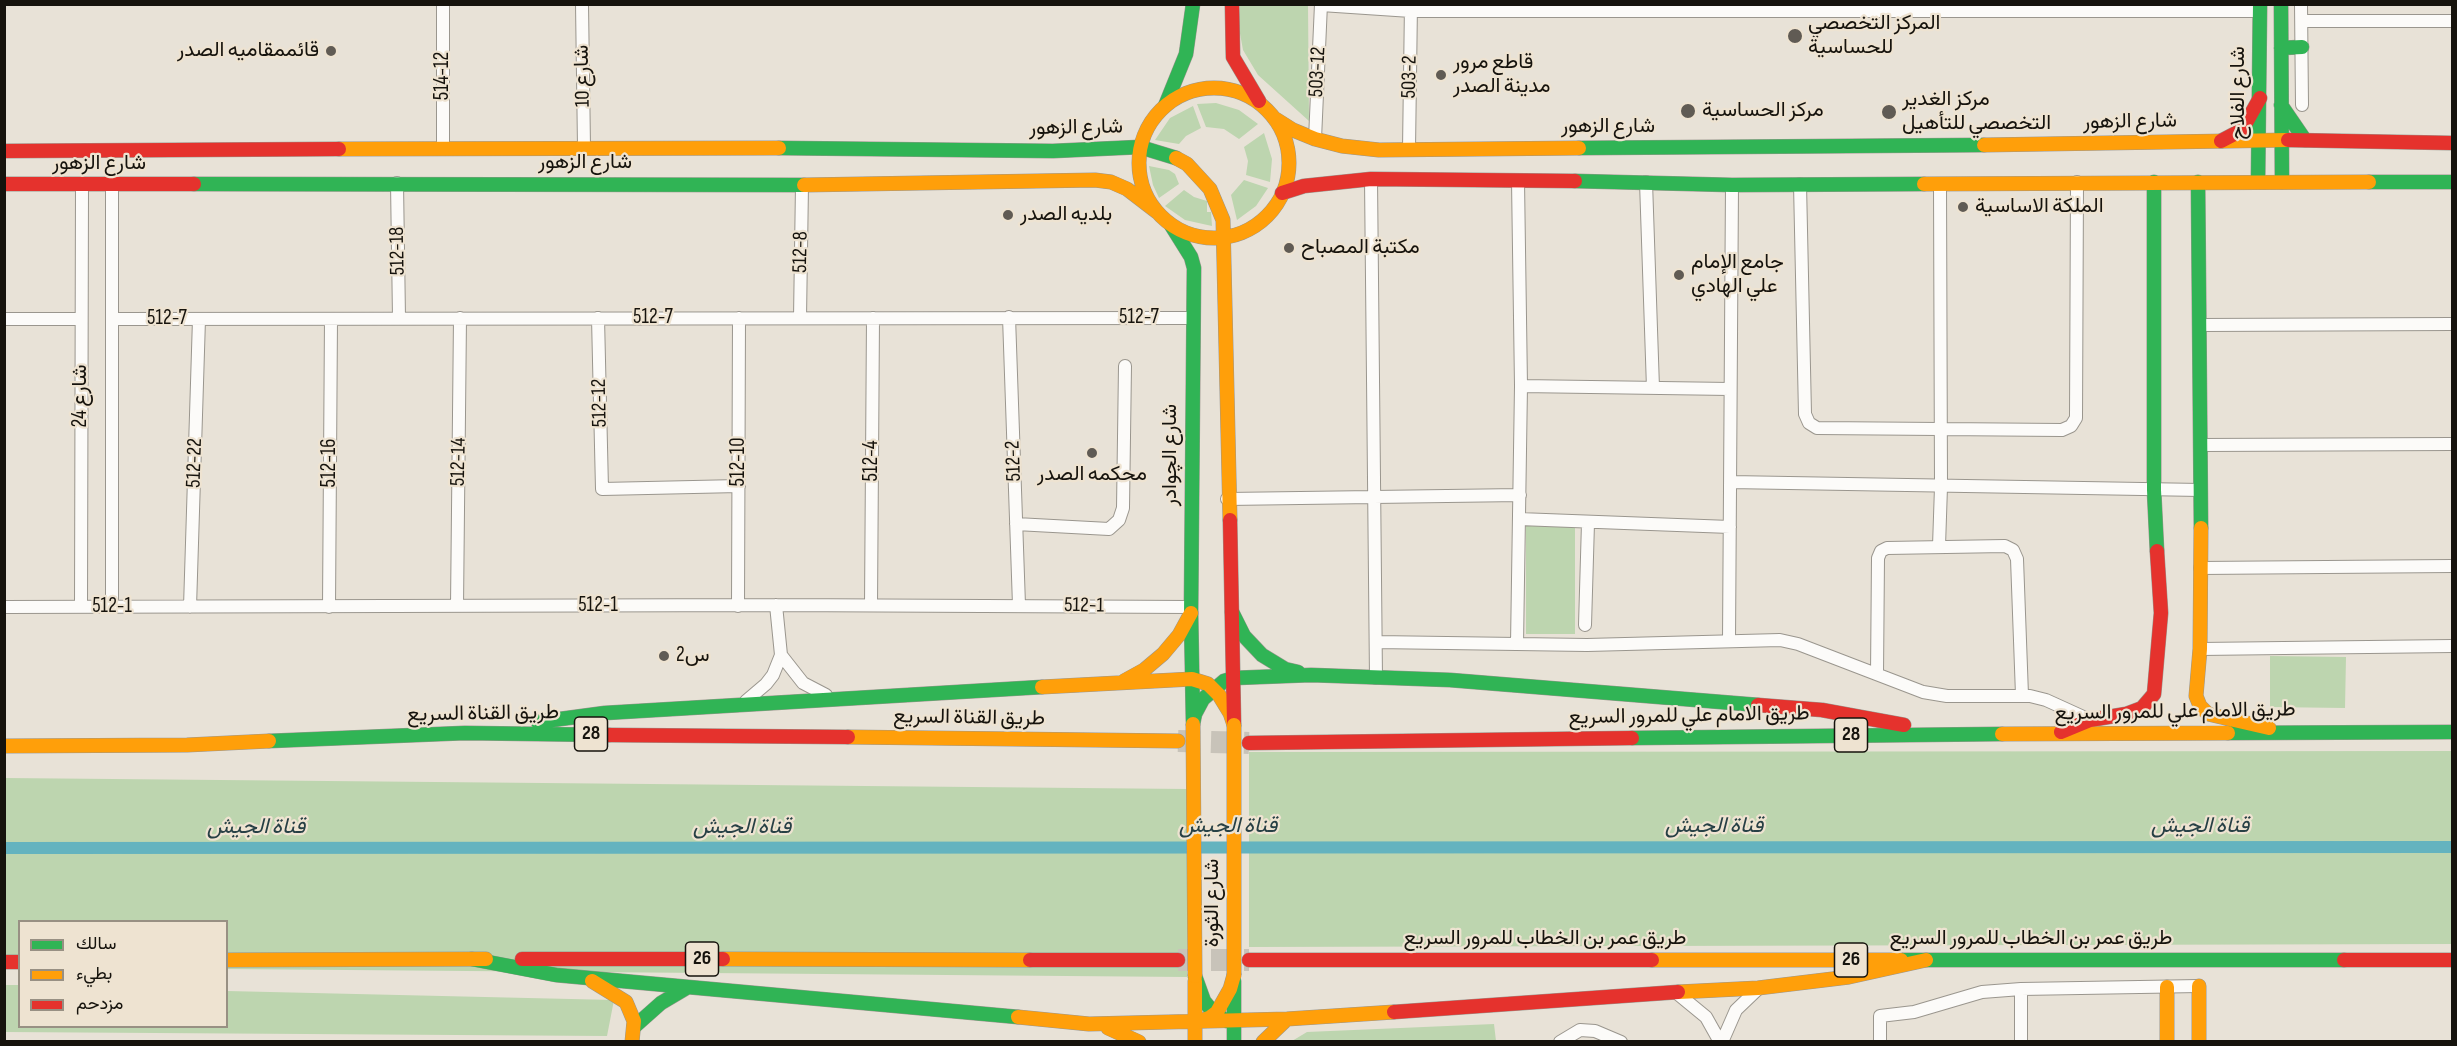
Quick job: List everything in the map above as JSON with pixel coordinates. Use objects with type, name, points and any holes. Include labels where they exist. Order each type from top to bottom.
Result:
[{"type":"main road","points":[[1165,106],[1186,54],[1193,4]]},
{"type":"main road","points":[[1171,225],[1187,233],[1206,237],[1224,237],[1248,229],[1268,214],[1282,194],[1288,174],[1288,154],[1284,135],[1274,118],[1260,103],[1233,57],[1232,4]]},
{"type":"main road","name":"شارع الفلاح","points":[[2281,4],[2282,182]]},
{"type":"main road","name":"شارع الفلاح","points":[[2258,182],[2260,8]]},
{"type":"main road","points":[[2281,48],[2302,47]]},
{"type":"main road","points":[[1156,212],[1144,192],[1139,170],[1140,147],[1145,131],[1154,117],[1165,106],[1187,92],[1212,87],[1238,91],[1260,103]]},
{"type":"main road","points":[[2218,142],[2231,138],[2241,130],[2260,98]]},
{"type":"main road","points":[[2281,105],[2305,140]]},
{"type":"main road","name":"شارع الزهور","points":[[1274,118],[1293,130],[1315,139],[1342,146],[1379,150],[2305,140],[2452,143]]},
{"type":"main road","name":"شارع الزهور","points":[[4,151],[584,147],[928,165],[1111,182],[1127,189],[1171,225]]},
{"type":"main road","name":"شارع الزهور","points":[[4,184],[802,185],[928,165],[1053,151],[1140,147],[1173,156],[1187,164],[1200,176],[1218,204],[1223,220],[1224,237]]},
{"type":"main road","points":[[1282,194],[1304,186],[1371,178],[1732,185],[2452,182]]},
{"type":"main road","points":[[2055,734],[2090,720],[2126,714],[2142,708],[2154,694],[2161,613],[2154,490],[2154,182]]},
{"type":"main road","points":[[2198,182],[2201,490],[2200,649],[2196,696],[2200,706],[2208,714],[2251,722],[2280,731]]},
{"type":"main road","name":"شارع الچوادر","points":[[1171,225],[1187,250],[1194,268],[1192,685]]},
{"type":"main road","points":[[1224,237],[1227,499],[1234,685]]},
{"type":"main road","points":[[1122,682],[1144,670],[1163,654],[1179,635],[1191,610]]},
{"type":"main road","points":[[1232,612],[1244,636],[1262,655],[1285,669],[1311,675]]},
{"type":"main road","points":[[1193,724],[1198,706],[1224,681],[1234,685],[1311,675],[1450,680],[1828,711],[1952,734]]},
{"type":"main road","points":[[465,733],[605,713],[1122,682],[1192,685],[1200,680],[1225,703],[1234,725]]},
{"type":"main road","name":"شارع الثورة","points":[[1192,685],[1195,1041]]},
{"type":"main road","name":"شارع الثورة","points":[[1234,685],[1234,1041]]},
{"type":"main road","name":"طريق الامام علي للمرور السريع","points":[[1249,742],[2280,731],[2452,732]]},
{"type":"main road","name":"طريق القناة السريع","points":[[4,746],[187,745],[465,733],[1178,741]]},
{"type":"main road","points":[[472,959],[550,975],[1089,1024],[1116,1030],[1139,1041]]},
{"type":"main road","name":"26","points":[[228,960],[1178,960]]},
{"type":"main road","name":"طريق عمر بن الخطاب للمرور السريع","points":[[1249,960],[2452,960]]},
{"type":"main road","points":[[1089,1024],[1195,1017],[1287,1019],[1758,988],[1848,977],[1926,960]]},
{"type":"main road","points":[[1215,1013],[1230,989],[1234,975]]},
{"type":"main road","points":[[1195,976],[1200,993],[1215,1013]]},
{"type":"main road","points":[[586,977],[620,996],[626,1002],[633,1015],[632,1041]]},
{"type":"main road","points":[[2199,986],[2199,1041]]},
{"type":"main road","points":[[634,1027],[661,1003],[688,987]]},
{"type":"main road","points":[[2167,987],[2167,1041]]},
{"type":"main road","points":[[1195,1017],[1215,1013],[1234,1017]]},
{"type":"main road","points":[[1263,1041],[1287,1019]]},
{"type":"street","name":"514-12","points":[[443,148],[444,4]]},
{"type":"street","name":"شارع 10","points":[[582,4],[584,147]]},
{"type":"street","points":[[2301,4],[2302,105]]},
{"type":"street","points":[[1321,5],[1411,8],[2260,8]]},
{"type":"street","name":"503-12","points":[[1315,139],[1321,5]]},
{"type":"street","name":"503-2","points":[[1409,149],[1411,8]]},
{"type":"street","points":[[2302,21],[2452,21]]},
{"type":"street","points":[[1371,178],[1376,678]]},
{"type":"street","points":[[1517,644],[1521,386],[1518,181]]},
{"type":"street","points":[[1646,182],[1653,388]]},
{"type":"street","points":[[1800,184],[1805,414],[1809,423],[1817,428],[2062,430],[2071,426],[2076,418],[2077,182]]},
{"type":"street","name":"512-18","points":[[397,183],[399,318]]},
{"type":"street","name":"شارع 24","points":[[81,607],[82,184]]},
{"type":"street","name":"شارع 24","points":[[112,185],[112,607]]},
{"type":"street","name":"512-8","points":[[800,318],[802,185]]},
{"type":"street","points":[[1729,640],[1732,185]]},
{"type":"street","points":[[1939,546],[1941,487],[1940,185]]},
{"type":"street","name":"512-2","points":[[1010,317],[1019,605]]},
{"type":"street","name":"512-14","points":[[457,606],[460,318]]},
{"type":"street","name":"512-12","points":[[598,318],[602,489],[739,486]]},
{"type":"street","name":"512-10","points":[[738,606],[739,318]]},
{"type":"street","name":"512-4","points":[[871,605],[873,318]]},
{"type":"street","name":"512-7","points":[[112,319],[1193,318]]},
{"type":"street","points":[[4,319],[81,319]]},
{"type":"street","name":"512-22","points":[[190,607],[199,319]]},
{"type":"street","name":"512-16","points":[[330,607],[332,319]]},
{"type":"street","points":[[2201,325],[2452,324]]},
{"type":"street","points":[[1016,524],[1109,529],[1119,520],[1122,508],[1125,366]]},
{"type":"street","points":[[1521,386],[1730,389]]},
{"type":"street","points":[[2201,445],[2452,444]]},
{"type":"street","points":[[1730,482],[2201,490]]},
{"type":"street","points":[[1227,499],[1520,495]]},
{"type":"street","points":[[1520,519],[1730,527]]},
{"type":"street","points":[[1585,625],[1588,523]]},
{"type":"street","points":[[1877,674],[1878,558],[1881,551],[1887,548],[2006,546],[2013,550],[2017,559],[2022,695]]},
{"type":"street","points":[[2200,568],[2452,566]]},
{"type":"street","points":[[741,704],[766,684],[781,655],[776,605]]},
{"type":"street","name":"512-1","points":[[4,607],[1019,605],[1191,610]]},
{"type":"street","points":[[1376,642],[1587,645],[1770,639],[1789,641],[1923,692],[1941,696],[2022,695],[2046,700],[2090,720]]},
{"type":"street","points":[[2200,649],[2452,646]]},
{"type":"street","points":[[781,655],[803,682],[835,698]]},
{"type":"street","points":[[1880,1041],[1880,1016],[1914,1012],[1982,993],[2021,989],[2199,986]]},
{"type":"street","points":[[1721,1041],[1736,1010],[1758,988]]},
{"type":"street","points":[[2021,989],[2021,1041]]},
{"type":"street","points":[[1675,992],[1706,1017],[1721,1041]]},
{"type":"street","points":[[1560,1041],[1580,1030],[1595,1031],[1621,1041]]},
{"type":"green space","points":[[1240,5],[1308,5],[1309,121],[1258,75],[1243,50],[1239,28]]},
{"type":"green space","points":[[1216,103],[1239,110],[1258,124],[1239,139],[1224,129],[1206,127],[1197,104]]},
{"type":"green space","points":[[1193,106],[1201,128],[1186,136],[1179,144],[1155,140],[1170,118]]},
{"type":"green space","points":[[1264,133],[1272,159],[1270,182],[1246,175],[1248,161],[1244,147]]},
{"type":"green space","points":[[1149,166],[1169,170],[1175,174],[1179,184],[1159,198],[1153,185]]},
{"type":"green space","points":[[1244,180],[1268,188],[1256,206],[1237,220],[1231,195]]},
{"type":"green space","points":[[1184,190],[1194,197],[1207,201],[1207,212],[1211,212],[1212,226],[1185,220],[1165,206]]},
{"type":"green space","points":[[1526,523],[1575,523],[1575,634],[1526,634]]},
{"type":"green space","points":[[2270,656],[2346,657],[2345,708],[2270,707]]},
{"type":"green space","points":[[2452,751],[2452,944],[1249,947],[1249,752]]},
{"type":"green space","points":[[5,778],[1187,789],[1187,977],[228,969],[228,920],[18,920],[18,968],[5,967]]},
{"type":"green space","points":[[4,985],[18,985],[18,1028],[228,1028],[228,991],[614,1000],[607,1036],[5,1032]]},
{"type":"green space","points":[[1494,1024],[1496,1041],[1292,1041],[1307,1032]]},
{"type":"waterway","name":"قناة الجيش","points":[[4,848],[2452,847]]},
{"type":"tunnel","points":[[1178,741],[1249,743]]},
{"type":"tunnel","points":[[1178,960],[1249,960]]},
{"type":"traffic: fast","points":[[1165,106],[1186,54],[1193,4]]},
{"type":"traffic: fast","points":[[2258,182],[2260,4]]},
{"type":"traffic: fast","points":[[2281,4],[2282,182]]},
{"type":"traffic: fast","points":[[2281,48],[2302,47]]},
{"type":"traffic: fast","points":[[2281,105],[2305,140]]},
{"type":"traffic: fast","points":[[1579,148],[1984,145]]},
{"type":"traffic: fast","points":[[779,148],[1053,151],[1140,147],[1176,158]]},
{"type":"traffic: fast","points":[[1575,181],[1732,185],[1924,184]]},
{"type":"traffic: fast","points":[[2154,182],[2154,490],[2157,551]]},
{"type":"traffic: fast","points":[[2198,182],[2201,528]]},
{"type":"traffic: fast","points":[[2369,182],[2452,182]]},
{"type":"traffic: fast","points":[[194,184],[804,185]]},
{"type":"traffic: fast","points":[[1171,225],[1191,257],[1194,268],[1191,613],[1193,721]]},
{"type":"traffic: fast","points":[[1232,612],[1244,636],[1262,655],[1285,669],[1298,672]]},
{"type":"traffic: fast","points":[[1193,724],[1195,714],[1203,699],[1224,681],[1234,678],[1311,675],[1450,680],[1758,705]]},
{"type":"traffic: fast","points":[[538,722],[605,713],[1042,687]]},
{"type":"traffic: fast","points":[[2228,733],[2452,732]]},
{"type":"traffic: fast","points":[[269,741],[465,733],[609,735]]},
{"type":"traffic: fast","points":[[1632,738],[2002,734]]},
{"type":"traffic: fast","points":[[472,959],[556,975],[1018,1017]]},
{"type":"traffic: fast","points":[[1901,960],[2344,960]]},
{"type":"traffic: fast","points":[[1195,976],[1204,1001],[1214,1013],[1227,1021]]},
{"type":"traffic: fast","points":[[1234,981],[1234,1042]]},
{"type":"traffic: fast","points":[[634,1027],[661,1003],[688,987]]},
{"type":"traffic: slow","points":[[1214,88],[1243,94],[1267,110],[1283,134],[1289,163],[1283,192],[1267,216],[1243,232],[1214,238],[1185,232],[1161,216],[1145,192],[1139,163],[1145,134],[1161,110],[1185,94],[1214,88]]},
{"type":"traffic: slow","points":[[1274,118],[1293,130],[1315,139],[1342,146],[1379,150],[1579,148]]},
{"type":"traffic: slow","points":[[1984,145],[2288,140]]},
{"type":"traffic: slow","points":[[339,149],[779,148]]},
{"type":"traffic: slow","points":[[1176,158],[1187,164],[1210,189],[1223,220],[1230,520]]},
{"type":"traffic: slow","points":[[804,185],[1095,180],[1111,182],[1127,189],[1157,212]]},
{"type":"traffic: slow","points":[[1924,184],[2369,182]]},
{"type":"traffic: slow","points":[[2201,528],[2200,649],[2196,696],[2200,706],[2208,714],[2269,728]]},
{"type":"traffic: slow","points":[[1124,681],[1144,670],[1163,654],[1179,635],[1191,613]]},
{"type":"traffic: slow","points":[[1042,687],[1192,679],[1208,684],[1219,695],[1234,725]]},
{"type":"traffic: slow","points":[[1193,724],[1195,976]]},
{"type":"traffic: slow","points":[[1234,725],[1234,975]]},
{"type":"traffic: slow","points":[[2002,734],[2228,733]]},
{"type":"traffic: slow","points":[[848,737],[1178,741]]},
{"type":"traffic: slow","points":[[4,746],[187,745],[269,741]]},
{"type":"traffic: slow","points":[[228,960],[486,959]]},
{"type":"traffic: slow","points":[[723,959],[1030,960]]},
{"type":"traffic: slow","points":[[1652,960],[1901,960]]},
{"type":"traffic: slow","points":[[1678,992],[1758,988],[1849,977],[1926,960]]},
{"type":"traffic: slow","points":[[1197,1022],[1217,1012],[1230,989],[1234,975]]},
{"type":"traffic: slow","points":[[592,981],[626,1002],[634,1021],[632,1042]]},
{"type":"traffic: slow","points":[[1195,981],[1195,1042]]},
{"type":"traffic: slow","points":[[2199,986],[2199,1042]]},
{"type":"traffic: slow","points":[[2167,987],[2167,1042]]},
{"type":"traffic: slow","points":[[1018,1017],[1089,1024],[1287,1019],[1394,1012]]},
{"type":"traffic: slow","points":[[1263,1042],[1287,1019]]},
{"type":"traffic: slow","points":[[1108,1028],[1139,1042]]},
{"type":"traffic: jam","points":[[1232,4],[1233,57],[1259,101]]},
{"type":"traffic: jam","points":[[2221,141],[2242,130],[2260,98]]},
{"type":"traffic: jam","points":[[2288,140],[2452,143]]},
{"type":"traffic: jam","points":[[4,151],[339,149]]},
{"type":"traffic: jam","points":[[1282,193],[1304,186],[1371,179],[1575,181]]},
{"type":"traffic: jam","points":[[4,184],[194,184]]},
{"type":"traffic: jam","points":[[1230,520],[1234,724]]},
{"type":"traffic: jam","points":[[2061,732],[2090,720],[2126,714],[2142,708],[2154,694],[2161,613],[2157,551]]},
{"type":"traffic: jam","points":[[1758,705],[1822,710],[1904,725]]},
{"type":"traffic: jam","points":[[609,735],[848,737]]},
{"type":"traffic: jam","points":[[1249,743],[1632,738]]},
{"type":"traffic: jam","points":[[522,959],[723,959]]},
{"type":"traffic: jam","points":[[1030,960],[1178,960]]},
{"type":"traffic: jam","points":[[1249,960],[1652,960]]},
{"type":"traffic: jam","points":[[2344,960],[2452,960]]},
{"type":"traffic: jam","points":[[4,962],[18,962]]},
{"type":"traffic: jam","points":[[1394,1012],[1678,992]]},
{"type":"place","name":"المركز التخصصي للحساسية","points":[[1795,36]]},
{"type":"place","name":"قائممقاميه الصدر","points":[[331,51]]},
{"type":"place","name":"قاطع مرور مدينة الصدر","points":[[1441,75]]},
{"type":"place","name":"مركز الحساسية","points":[[1688,111]]},
{"type":"place","name":"مركز الغدير التخصصي للتأهيل","points":[[1889,112]]},
{"type":"place","name":"الملكة الاساسية","points":[[1963,207]]},
{"type":"place","name":"بلديه الصدر","points":[[1008,215]]},
{"type":"place","name":"مكتبة المصباح","points":[[1289,248]]},
{"type":"place","name":"جامع الإمام علي الهادي","points":[[1679,275]]},
{"type":"place","name":"محكمه الصدر","points":[[1092,453]]},
{"type":"place","name":"س2","points":[[664,656]]}]
